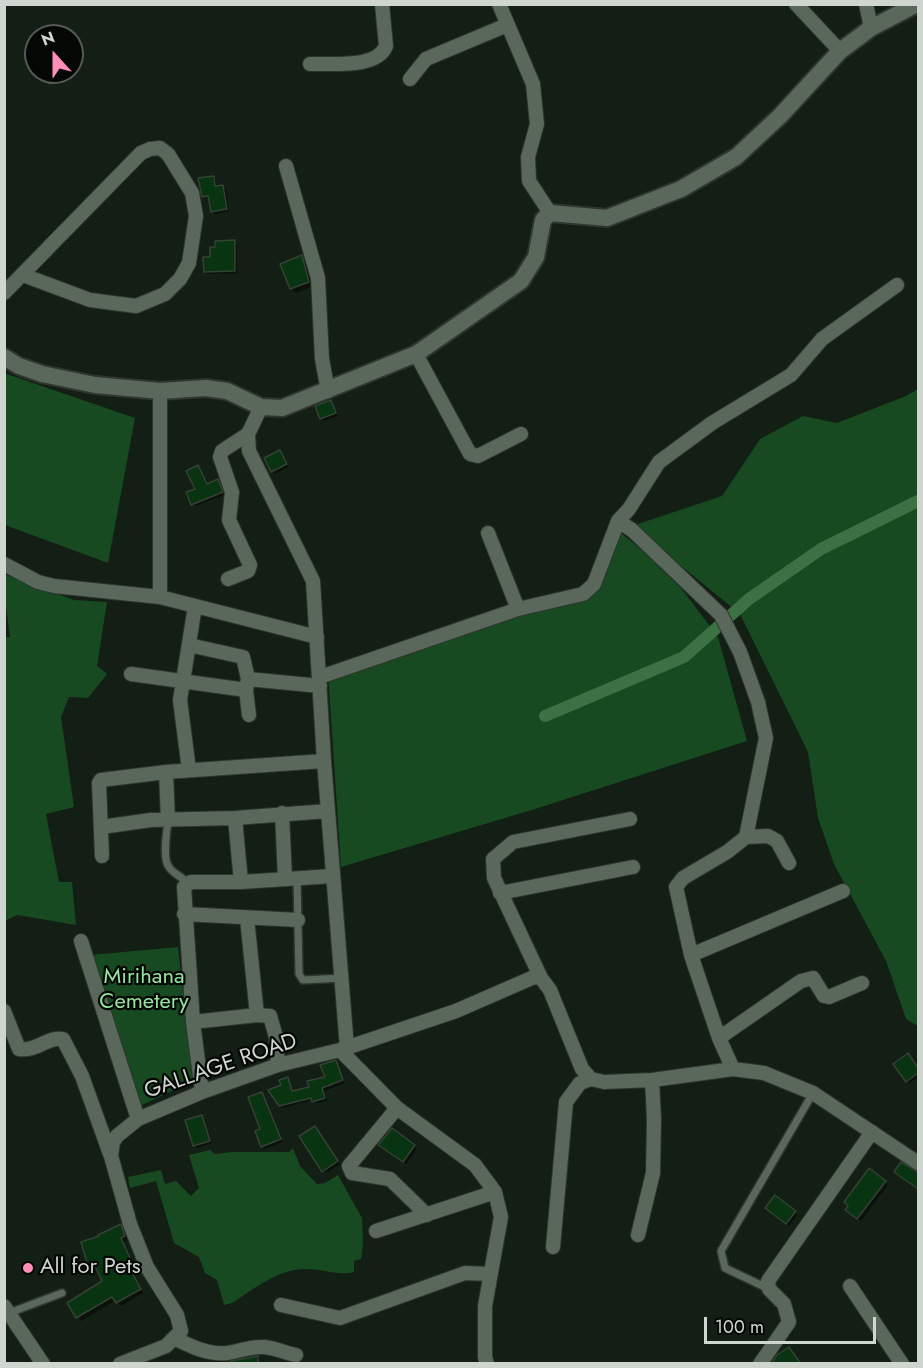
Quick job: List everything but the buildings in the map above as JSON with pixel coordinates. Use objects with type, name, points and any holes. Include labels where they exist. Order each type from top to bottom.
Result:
[{"type":"street","points":[[310,64],[371,61],[384,52],[386,46],[382,4]]},
{"type":"street","points":[[499,4],[533,84],[537,124],[528,157],[529,181],[549,213]]},
{"type":"street","points":[[796,4],[840,51]]},
{"type":"street","points":[[866,4],[871,28]]},
{"type":"street","points":[[549,213],[607,218],[681,189],[736,158],[780,116],[840,51],[871,28],[917,4]]},
{"type":"street","points":[[410,80],[426,59],[507,25]]},
{"type":"street","points":[[4,293],[141,153],[160,148],[168,154],[192,193],[196,216],[189,263],[180,279],[165,294],[136,306],[90,300],[23,275]]},
{"type":"street","points":[[286,166],[318,278],[322,359],[328,391]]},
{"type":"street","points":[[4,357],[19,366],[42,374],[95,385],[160,392],[206,388],[227,391],[261,407],[282,408],[416,354],[521,281],[536,257],[543,220],[549,213]]},
{"type":"street","points":[[131,674],[183,681],[247,685],[320,682],[518,609],[583,594],[594,584],[618,521],[629,509],[659,462],[712,423],[791,375],[822,339],[897,285]]},
{"type":"street","points":[[416,354],[470,454],[478,456],[521,434]]},
{"type":"street","points":[[160,392],[160,597]]},
{"type":"street","points":[[261,407],[248,434],[249,451],[313,581],[324,761],[342,978],[344,1049],[397,1108],[475,1165],[495,1192],[501,1217],[485,1306],[487,1364]]},
{"type":"street","points":[[228,579],[248,571],[250,565],[229,520],[232,492],[220,457],[222,451],[248,434]]},
{"type":"street","points":[[618,521],[632,530],[721,615],[740,652],[759,702],[766,738],[746,837]]},
{"type":"street","points":[[488,533],[518,609]]},
{"type":"street","points":[[4,564],[38,582],[54,586],[160,597],[317,637]]},
{"type":"street","points":[[189,770],[180,700],[195,606]]},
{"type":"street","points":[[189,645],[243,657],[249,715]]},
{"type":"street","points":[[102,856],[99,783],[101,780],[165,772],[324,761]]},
{"type":"street","points":[[165,772],[168,820]]},
{"type":"street","points":[[101,827],[151,820],[235,818],[328,811]]},
{"type":"street","points":[[282,813],[291,878]]},
{"type":"street","points":[[235,818],[241,882]]},
{"type":"street","points":[[630,819],[513,842],[493,859],[494,878],[500,893],[541,978],[550,990],[582,1069],[591,1078],[604,1082],[651,1080],[733,1069],[764,1073],[813,1093],[918,1164]]},
{"type":"street","points":[[733,1069],[719,1038],[692,956],[676,887],[683,878],[727,852],[746,837],[768,836],[777,842],[789,863]]},
{"type":"street","points":[[500,893],[633,867]]},
{"type":"street","points":[[202,1092],[184,914],[184,887],[187,883],[333,876]]},
{"type":"street","points":[[692,956],[843,891]]},
{"type":"street","points":[[184,914],[298,920]]},
{"type":"street","points":[[247,918],[257,1015]]},
{"type":"street","points":[[81,941],[138,1119]]},
{"type":"street","name":"GALLAGE ROAD","points":[[111,1156],[113,1142],[117,1136],[138,1119],[202,1092],[278,1065],[344,1049],[456,1011],[534,977],[541,978]]},
{"type":"street","points":[[719,1038],[801,981],[813,978],[824,996],[829,997],[862,983]]},
{"type":"street","points":[[4,1011],[19,1049],[28,1051],[56,1038],[63,1039],[82,1076],[111,1156],[130,1224],[147,1267],[177,1315],[181,1331],[166,1346],[120,1364]]},
{"type":"street","points":[[194,1022],[257,1015],[270,1016],[276,1037],[278,1065]]},
{"type":"street","points":[[553,1247],[566,1101],[580,1083],[591,1078]]},
{"type":"street","points":[[638,1235],[653,1173],[654,1119],[651,1080]]},
{"type":"street","points":[[397,1108],[349,1166],[352,1173],[390,1179],[428,1215]]},
{"type":"street","points":[[760,1364],[789,1322],[784,1304],[769,1289],[768,1281],[872,1132]]},
{"type":"street","points":[[376,1231],[495,1192]]},
{"type":"street","points":[[281,1305],[340,1318],[465,1273],[490,1274]]},
{"type":"street","points":[[850,1286],[902,1364]]},
{"type":"street","points":[[7,1310],[43,1364]]},
{"type":"street","points":[[174,1338],[195,1349],[206,1351],[226,1353],[251,1347],[266,1347],[296,1355]]},
{"type":"lane","points":[[168,820],[165,861],[169,869],[187,883]]},
{"type":"lane","points":[[291,878],[298,920],[299,974],[303,980],[342,978]]},
{"type":"lane","points":[[769,1289],[725,1268],[721,1251],[813,1093]]},
{"type":"lane","points":[[7,1310],[62,1293]]},
{"type":"green space","points":[[4,373],[135,418],[108,563],[5,525]]},
{"type":"green space","points":[[918,389],[918,1026],[906,1019],[886,961],[834,864],[818,818],[808,752],[740,614],[632,526],[722,496],[760,439],[803,416],[837,423],[906,396]]},
{"type":"green space","points":[[621,533],[681,588],[718,637],[747,741],[535,809],[341,867],[328,672],[598,587]]},
{"type":"green space","points":[[4,574],[74,600],[107,602],[97,666],[107,674],[88,698],[69,697],[61,717],[74,807],[46,814],[59,882],[72,882],[76,925],[17,915],[5,921],[4,637],[10,637]]},
{"type":"green space","name":"Mirihana Cemetery","points":[[178,947],[193,1081],[140,1106],[91,955]]},
{"type":"green space","points":[[293,1148],[300,1166],[317,1184],[325,1183],[338,1175],[362,1218],[361,1259],[354,1261],[354,1272],[307,1269],[286,1272],[267,1280],[232,1303],[224,1305],[217,1280],[205,1273],[199,1257],[174,1243],[156,1181],[130,1188],[128,1177],[161,1170],[165,1184],[176,1181],[191,1196],[199,1188],[189,1155],[210,1150],[215,1154],[289,1152]]},
{"type":"waterway","points":[[545,716],[684,657],[749,599],[821,549],[918,501]]},
{"type":"place","name":"All for Pets","points":[[28,1268]]}]
